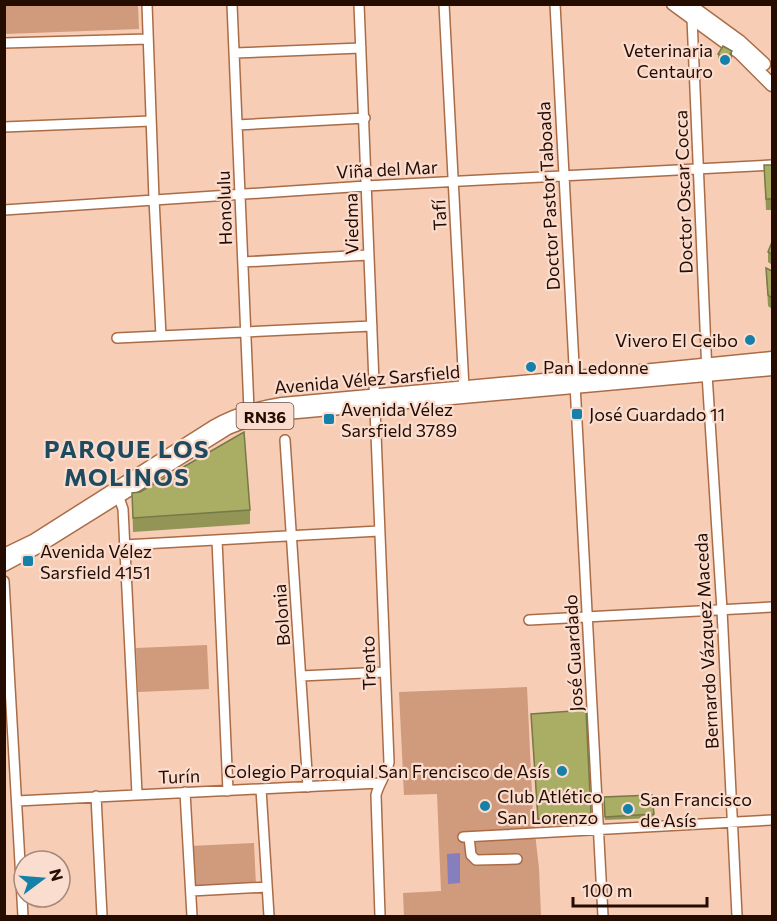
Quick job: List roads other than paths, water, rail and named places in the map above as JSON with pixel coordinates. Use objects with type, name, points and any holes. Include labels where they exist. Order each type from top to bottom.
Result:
[{"type":"main road","points":[[673,4],[740,53],[772,85]]},
{"type":"main road","points":[[688,4],[739,41],[772,74]]},
{"type":"main road","name":"Avenida Vélez Sarsfield","points":[[4,565],[27,554],[219,423],[249,411],[282,404],[374,401],[707,369],[772,358]]},
{"type":"main road","name":"Avenida Vélez Sarsfield","points":[[707,369],[772,369]]},
{"type":"main road","name":"Avenida Vélez Sarsfield","points":[[4,555],[251,418],[464,388],[574,382]]},
{"type":"street","points":[[147,4],[161,336]]},
{"type":"street","name":"Honolulu","points":[[232,4],[249,411]]},
{"type":"street","name":"Viedma","points":[[359,4],[374,401]]},
{"type":"street","name":"Tafí","points":[[444,4],[464,388]]},
{"type":"street","name":"Doctor Pastor Taboada","points":[[555,4],[574,382]]},
{"type":"street","name":"Doctor Oscar Cocca","points":[[692,18],[707,369]]},
{"type":"street","points":[[4,43],[148,39]]},
{"type":"street","points":[[234,53],[361,48]]},
{"type":"street","points":[[237,125],[365,118]]},
{"type":"street","points":[[4,127],[151,121]]},
{"type":"street","name":"Viña del Mar","points":[[4,210],[154,198],[699,171],[772,165]]},
{"type":"street","points":[[243,262],[368,255]]},
{"type":"street","points":[[117,338],[372,326]]},
{"type":"street","name":"Bernardo Vázquez Maceda","points":[[707,369],[737,916]]},
{"type":"street","name":"José Guardado","points":[[574,382],[603,916]]},
{"type":"street","name":"Trento","points":[[374,401],[389,762],[379,783],[375,809],[380,916]]},
{"type":"street","name":"Bolonia","points":[[285,440],[308,787]]},
{"type":"street","points":[[117,493],[123,509],[137,794]]},
{"type":"street","points":[[124,545],[379,531]]},
{"type":"street","points":[[217,540],[228,791]]},
{"type":"street","points":[[4,580],[8,694],[23,916]]},
{"type":"street","points":[[529,620],[772,607]]},
{"type":"street","points":[[302,676],[385,672]]},
{"type":"street","name":"Turín","points":[[17,801],[379,783]]},
{"type":"street","points":[[261,789],[269,916]]},
{"type":"street","points":[[185,792],[192,916]]},
{"type":"street","points":[[96,796],[102,916]]},
{"type":"street","points":[[517,859],[476,860],[471,855],[466,837],[772,820]]},
{"type":"street","points":[[191,891],[267,887]]},
{"type":"place","name":"Veterinaria Centauro","points":[[725,60]]},
{"type":"place","name":"Vivero El Ceibo","points":[[750,340]]},
{"type":"place","name":"Pan Ledonne","points":[[531,367]]},
{"type":"place","name":"José Guardado 11","points":[[577,414]]},
{"type":"place","name":"Avenida Vélez Sarsfield 3789","points":[[329,419]]},
{"type":"place","name":"Avenida Vélez Sarsfield 4151","points":[[28,561]]},
{"type":"place","name":"Colegio Parroquial San Frencisco de Asís","points":[[562,771]]},
{"type":"place","name":"Club Atlético San Lorenzo","points":[[485,806]]},
{"type":"place","name":"San Francisco de Asís","points":[[628,809]]},
{"type":"district","name":"PARQUE LOS MOLINOS","points":[[127,462]]}]
